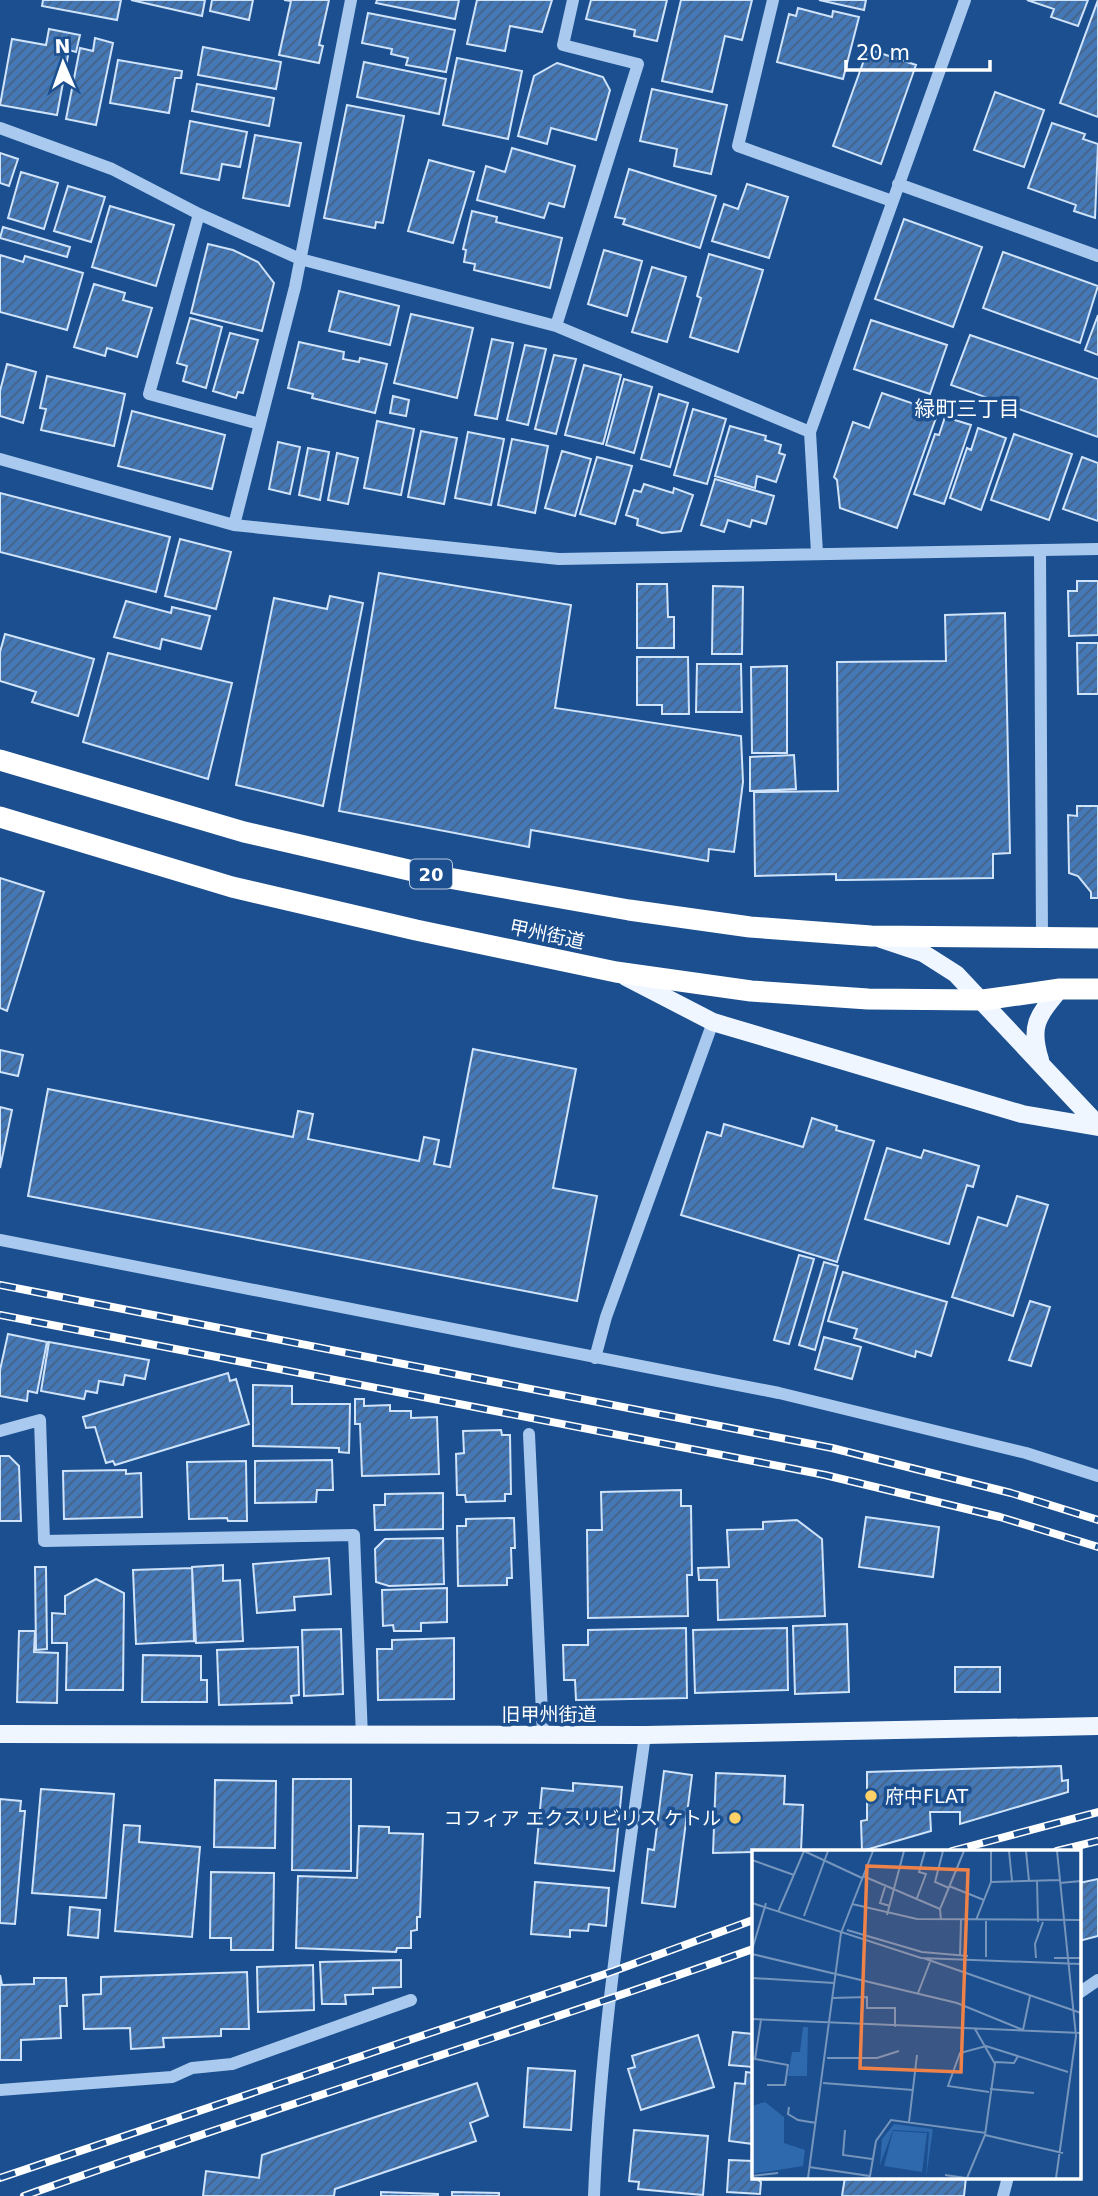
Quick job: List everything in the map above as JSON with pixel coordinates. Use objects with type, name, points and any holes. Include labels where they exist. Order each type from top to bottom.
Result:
[{"type":"highway","name":"甲州街道","points":[[0,760],[244,832],[426,874],[629,910],[737,926],[872,936],[1098,938]]},
{"type":"highway","name":"甲州街道","points":[[0,817],[232,887],[416,930],[617,972],[751,991],[869,999],[983,1000],[1060,989],[1098,989]]},
{"type":"main road","points":[[872,936],[923,953],[956,974],[1098,1126]]},
{"type":"main road","points":[[617,972],[713,1022],[1022,1114],[1098,1126]]},
{"type":"main road","points":[[1044,1070],[1033,1038],[1037,1020],[1060,989]]},
{"type":"main road","name":"旧甲州街道","points":[[0,1734],[362,1737],[645,1735],[1098,1726]]},
{"type":"street","points":[[234,525],[300,259],[352,0]]},
{"type":"street","points":[[556,326],[638,64],[563,45],[573,0]]},
{"type":"street","points":[[773,0],[738,146],[892,201]]},
{"type":"street","points":[[817,553],[810,432],[965,0]]},
{"type":"street","points":[[0,128],[112,169],[200,214],[300,259],[556,326],[810,432]]},
{"type":"street","points":[[898,184],[1098,256]]},
{"type":"street","points":[[200,214],[149,394],[260,424]]},
{"type":"street","points":[[0,459],[234,525],[559,559],[1098,549]]},
{"type":"street","points":[[1040,551],[1042,938]]},
{"type":"street","points":[[595,1358],[606,1317],[713,1022]]},
{"type":"street","points":[[0,1240],[779,1393],[1026,1453],[1098,1476]]},
{"type":"street","points":[[0,1431],[40,1420],[44,1541],[354,1535],[362,1737]]},
{"type":"street","points":[[529,1434],[543,1735]]},
{"type":"street","points":[[594,2196],[597,2113],[645,1735]]},
{"type":"street","points":[[1080,1992],[1098,1980]]},
{"type":"street","points":[[0,2090],[172,2077],[192,2068],[232,2064],[411,2000]]},
{"type":"street","points":[[1003,2196],[1008,2178]]},
{"type":"building","points":[[43,0],[121,0],[117,20],[42,6]]},
{"type":"building","points":[[131,0],[205,0],[202,16]]},
{"type":"building","points":[[212,0],[253,0],[249,20],[210,11]]},
{"type":"building","points":[[284,0],[329,0],[319,45],[323,46],[319,63],[279,55],[291,1]]},
{"type":"building","points":[[377,0],[459,0],[455,19],[376,3]]},
{"type":"building","points":[[477,0],[552,0],[542,32],[510,26],[505,51],[467,44]]},
{"type":"building","points":[[591,0],[667,0],[657,41],[634,36],[635,30],[586,19]]},
{"type":"building","points":[[681,0],[752,0],[742,40],[725,36],[712,92],[662,81]]},
{"type":"building","points":[[819,0],[866,0],[864,10]]},
{"type":"building","points":[[1027,0],[1088,0],[1078,26],[1051,17],[1054,9]]},
{"type":"building","points":[[1098,0],[1098,117],[1060,103]]},
{"type":"building","points":[[798,8],[832,17],[833,11],[859,17],[843,79],[777,62],[789,14],[796,16]]},
{"type":"building","points":[[368,13],[455,30],[446,72],[406,65],[408,58],[391,54],[392,49],[362,43]]},
{"type":"building","points":[[49,29],[80,35],[76,52],[69,50],[57,115],[0,105],[12,39],[46,45]]},
{"type":"building","points":[[95,38],[113,43],[96,125],[66,119],[80,48],[93,51]]},
{"type":"building","points":[[203,47],[281,62],[276,89],[198,75]]},
{"type":"building","points":[[868,49],[916,65],[881,164],[833,146]]},
{"type":"building","points":[[457,58],[522,71],[508,139],[443,125]]},
{"type":"building","points":[[118,60],[182,71],[181,78],[175,78],[169,113],[110,103]]},
{"type":"building","points":[[364,62],[446,79],[439,114],[357,97]]},
{"type":"building","points":[[557,63],[603,77],[610,90],[596,140],[551,128],[547,144],[518,136],[534,76]]},
{"type":"building","points":[[197,84],[274,98],[269,126],[192,111]]},
{"type":"building","points":[[652,89],[727,105],[711,174],[674,166],[677,149],[640,141]]},
{"type":"building","points":[[995,92],[1044,110],[1024,167],[974,150]]},
{"type":"building","points":[[347,105],[404,116],[383,223],[376,222],[375,228],[324,218]]},
{"type":"building","points":[[190,121],[247,132],[240,167],[222,164],[219,180],[181,173]]},
{"type":"building","points":[[1052,123],[1085,134],[1083,139],[1098,144],[1095,218],[1074,211],[1076,205],[1028,188]]},
{"type":"building","points":[[255,135],[301,143],[289,206],[243,198]]},
{"type":"building","points":[[512,148],[575,166],[564,207],[549,203],[544,218],[477,200],[486,166],[505,172]]},
{"type":"building","points":[[0,153],[18,159],[9,186],[0,183]]},
{"type":"building","points":[[429,160],[474,172],[453,243],[408,231]]},
{"type":"building","points":[[629,169],[716,196],[700,248],[623,224],[625,219],[615,217]]},
{"type":"building","points":[[21,172],[58,183],[44,229],[8,218]]},
{"type":"building","points":[[747,184],[788,197],[769,258],[712,241],[724,204],[738,209]]},
{"type":"building","points":[[68,186],[105,197],[91,242],[54,231]]},
{"type":"building","points":[[110,206],[174,225],[156,286],[92,267]]},
{"type":"building","points":[[472,211],[497,217],[496,222],[562,238],[550,288],[474,270],[475,264],[464,262],[466,250],[463,249]]},
{"type":"building","points":[[904,219],[982,247],[953,327],[875,299]]},
{"type":"building","points":[[3,227],[70,247],[67,257],[0,238]]},
{"type":"building","points":[[208,244],[233,250],[258,262],[274,283],[262,331],[191,313]]},
{"type":"building","points":[[604,250],[642,261],[627,316],[588,304]]},
{"type":"building","points":[[1003,252],[1098,286],[1080,343],[983,308]]},
{"type":"building","points":[[709,254],[763,270],[738,352],[690,337],[701,298],[697,296]]},
{"type":"building","points":[[0,255],[23,262],[25,256],[83,273],[67,330],[0,312]]},
{"type":"building","points":[[652,267],[686,277],[667,342],[632,332]]},
{"type":"building","points":[[94,284],[125,293],[123,300],[152,308],[137,357],[107,348],[105,356],[74,347]]},
{"type":"building","points":[[339,291],[399,306],[390,345],[329,331]]},
{"type":"building","points":[[411,314],[473,328],[457,398],[394,383]]},
{"type":"building","points":[[1098,315],[1098,355],[1085,350]]},
{"type":"building","points":[[190,318],[222,327],[206,388],[183,381],[187,366],[177,363]]},
{"type":"building","points":[[871,320],[947,345],[930,394],[854,369]]},
{"type":"building","points":[[230,333],[258,340],[243,393],[238,392],[236,398],[213,391]]},
{"type":"building","points":[[970,335],[1098,379],[1098,437],[951,385]]},
{"type":"building","points":[[492,339],[513,343],[497,419],[475,415]]},
{"type":"building","points":[[299,342],[344,352],[343,359],[359,362],[360,358],[387,364],[375,413],[312,398],[313,394],[288,388]]},
{"type":"building","points":[[525,345],[546,349],[528,425],[507,420]]},
{"type":"building","points":[[554,355],[576,359],[556,434],[535,429]]},
{"type":"building","points":[[7,364],[36,372],[23,423],[0,416],[0,391]]},
{"type":"building","points":[[584,365],[621,375],[603,444],[565,435]]},
{"type":"building","points":[[47,376],[125,394],[114,446],[41,430],[46,409],[40,408]]},
{"type":"building","points":[[624,379],[652,387],[634,453],[606,445]]},
{"type":"building","points":[[882,393],[938,412],[897,528],[840,508],[837,480],[834,477],[853,422],[869,428]]},
{"type":"building","points":[[659,394],[688,403],[670,467],[641,459]]},
{"type":"building","points":[[393,396],[409,400],[406,416],[390,413]]},
{"type":"building","points":[[693,409],[726,419],[707,484],[674,475]]},
{"type":"building","points":[[132,411],[225,435],[212,489],[118,466]]},
{"type":"building","points":[[945,417],[971,425],[944,504],[914,494],[935,434],[939,435]]},
{"type":"building","points":[[377,421],[414,429],[401,495],[364,488]]},
{"type":"building","points":[[730,426],[766,436],[765,440],[781,445],[779,453],[785,455],[776,482],[757,476],[755,488],[715,476]]},
{"type":"building","points":[[978,428],[1006,438],[981,510],[950,498],[967,448],[971,450]]},
{"type":"building","points":[[421,431],[457,438],[444,504],[408,497]]},
{"type":"building","points":[[468,432],[504,439],[491,505],[455,498]]},
{"type":"building","points":[[1014,434],[1072,454],[1049,520],[991,500]]},
{"type":"building","points":[[512,439],[548,446],[535,513],[498,505]]},
{"type":"building","points":[[278,442],[300,447],[290,494],[269,489]]},
{"type":"building","points":[[308,448],[329,452],[320,500],[299,495]]},
{"type":"building","points":[[562,451],[591,459],[575,516],[545,508]]},
{"type":"building","points":[[337,453],[358,458],[348,504],[328,500]]},
{"type":"building","points":[[597,457],[632,466],[615,524],[580,514]]},
{"type":"building","points":[[1082,457],[1098,463],[1098,521],[1063,509]]},
{"type":"building","points":[[715,479],[774,496],[766,524],[752,520],[750,527],[728,520],[724,532],[701,525]]},
{"type":"building","points":[[644,484],[673,493],[674,488],[693,495],[681,531],[662,533],[637,525],[638,519],[626,515],[634,490],[641,492]]},
{"type":"building","points":[[0,493],[170,537],[156,592],[0,552]]},
{"type":"building","points":[[180,539],[231,552],[216,609],[165,596]]},
{"type":"building","points":[[379,573],[571,605],[555,708],[741,736],[743,782],[734,852],[709,849],[708,861],[531,830],[529,847],[339,811]]},
{"type":"building","points":[[1077,581],[1098,581],[1098,635],[1069,636],[1068,591],[1077,591]]},
{"type":"building","points":[[637,584],[667,584],[668,617],[674,617],[674,648],[637,648]]},
{"type":"building","points":[[713,586],[743,587],[742,654],[712,654]]},
{"type":"building","points":[[330,596],[363,603],[323,806],[236,785],[274,598],[327,609]]},
{"type":"building","points":[[126,601],[171,613],[172,607],[210,616],[201,649],[162,639],[160,649],[114,637]]},
{"type":"building","points":[[1005,613],[1010,853],[993,854],[993,878],[836,880],[836,874],[755,876],[754,792],[838,791],[837,662],[946,661],[945,615]]},
{"type":"building","points":[[5,634],[94,659],[78,716],[32,702],[36,692],[0,681],[0,652]]},
{"type":"building","points":[[1077,643],[1098,643],[1098,694],[1078,694]]},
{"type":"building","points":[[108,653],[232,683],[208,779],[83,742]]},
{"type":"building","points":[[637,657],[688,657],[689,714],[662,714],[662,705],[637,705]]},
{"type":"building","points":[[697,664],[741,664],[742,712],[696,712]]},
{"type":"building","points":[[787,666],[787,753],[752,753],[751,667]]},
{"type":"building","points":[[794,755],[796,789],[750,791],[750,757]]},
{"type":"building","points":[[1077,806],[1098,806],[1098,898],[1091,898],[1091,892],[1078,876],[1069,873],[1068,815],[1077,816]]},
{"type":"building","points":[[0,878],[44,892],[7,1011],[0,1008]]},
{"type":"building","points":[[473,1049],[576,1069],[553,1188],[597,1196],[577,1301],[28,1196],[48,1089],[293,1137],[298,1111],[313,1114],[308,1139],[419,1161],[424,1137],[439,1140],[434,1164],[450,1167]]},
{"type":"building","points":[[0,1050],[23,1055],[18,1076],[0,1072]]},
{"type":"building","points":[[0,1107],[12,1110],[0,1168]]},
{"type":"building","points":[[812,1118],[837,1126],[836,1130],[874,1141],[837,1262],[681,1215],[707,1132],[721,1136],[724,1124],[803,1147]]},
{"type":"building","points":[[887,1148],[921,1158],[924,1150],[979,1166],[973,1187],[967,1185],[949,1244],[865,1219]]},
{"type":"building","points":[[1017,1196],[1048,1205],[1013,1316],[952,1297],[978,1217],[1007,1226]]},
{"type":"building","points":[[799,1255],[814,1259],[789,1344],[774,1340]]},
{"type":"building","points":[[824,1262],[838,1266],[815,1350],[799,1345]]},
{"type":"building","points":[[843,1272],[947,1302],[931,1356],[916,1351],[915,1357],[854,1338],[857,1329],[828,1321]]},
{"type":"building","points":[[1030,1301],[1050,1307],[1031,1366],[1009,1360]]},
{"type":"building","points":[[8,1334],[47,1342],[37,1393],[28,1391],[27,1401],[0,1396],[0,1370]]},
{"type":"building","points":[[824,1337],[861,1347],[852,1379],[815,1369]]},
{"type":"building","points":[[49,1342],[149,1360],[145,1379],[125,1375],[123,1385],[99,1381],[97,1393],[86,1391],[84,1399],[41,1391]]},
{"type":"building","points":[[228,1373],[230,1381],[236,1379],[249,1424],[115,1465],[113,1461],[106,1463],[95,1427],[86,1428],[83,1417]]},
{"type":"building","points":[[253,1385],[292,1386],[292,1404],[350,1404],[349,1453],[339,1452],[339,1448],[253,1446]]},
{"type":"building","points":[[355,1399],[364,1399],[364,1406],[390,1405],[390,1411],[411,1411],[411,1418],[437,1417],[439,1474],[362,1476],[360,1424],[355,1424]]},
{"type":"building","points":[[501,1430],[502,1435],[510,1435],[511,1494],[505,1494],[505,1501],[466,1502],[465,1495],[457,1495],[456,1454],[464,1453],[463,1431]]},
{"type":"building","points":[[0,1456],[9,1456],[19,1466],[21,1521],[0,1521]]},
{"type":"building","points":[[332,1460],[333,1490],[317,1490],[316,1502],[255,1503],[255,1461]]},
{"type":"building","points":[[246,1461],[247,1521],[228,1521],[227,1518],[189,1519],[187,1462]]},
{"type":"building","points":[[126,1470],[126,1474],[141,1473],[142,1517],[64,1519],[63,1471]]},
{"type":"building","points":[[681,1490],[681,1506],[691,1506],[692,1575],[687,1575],[688,1616],[588,1618],[587,1530],[602,1530],[601,1492]]},
{"type":"building","points":[[443,1493],[443,1529],[375,1530],[374,1505],[385,1505],[385,1494]]},
{"type":"building","points":[[866,1517],[939,1527],[933,1577],[859,1567]]},
{"type":"building","points":[[514,1518],[512,1578],[507,1578],[507,1585],[458,1586],[457,1526],[466,1526],[466,1519]]},
{"type":"building","points":[[797,1520],[822,1539],[825,1616],[718,1620],[717,1580],[699,1580],[698,1568],[729,1567],[727,1530],[763,1529],[763,1522]]},
{"type":"building","points":[[443,1538],[444,1584],[389,1586],[376,1582],[375,1549],[385,1539]]},
{"type":"building","points":[[329,1558],[331,1594],[294,1597],[295,1610],[257,1613],[253,1564]]},
{"type":"building","points":[[223,1565],[223,1581],[240,1580],[243,1641],[196,1643],[192,1567]]},
{"type":"building","points":[[35,1567],[46,1567],[47,1649],[36,1650]]},
{"type":"building","points":[[192,1568],[194,1641],[136,1644],[133,1570]]},
{"type":"building","points":[[96,1579],[124,1593],[123,1690],[66,1690],[67,1643],[52,1643],[52,1613],[65,1614],[65,1596]]},
{"type":"building","points":[[447,1588],[447,1622],[421,1623],[421,1631],[394,1631],[393,1625],[383,1626],[382,1590]]},
{"type":"building","points":[[847,1624],[849,1692],[795,1694],[793,1626]]},
{"type":"building","points":[[686,1628],[687,1698],[576,1700],[575,1680],[564,1680],[563,1645],[588,1645],[588,1630]]},
{"type":"building","points":[[787,1628],[788,1690],[695,1693],[693,1630]]},
{"type":"building","points":[[341,1629],[343,1694],[304,1696],[302,1630]]},
{"type":"building","points":[[19,1631],[35,1631],[34,1652],[58,1653],[57,1703],[17,1702]]},
{"type":"building","points":[[454,1638],[454,1699],[378,1700],[377,1649],[392,1649],[392,1640]]},
{"type":"building","points":[[298,1647],[299,1695],[291,1696],[292,1703],[219,1705],[217,1650]]},
{"type":"building","points":[[143,1655],[201,1656],[201,1680],[207,1680],[207,1702],[142,1702]]},
{"type":"building","points":[[955,1667],[1000,1667],[1000,1692],[955,1692]]},
{"type":"building","points":[[1061,1766],[1062,1781],[1068,1780],[1068,1792],[960,1824],[960,1812],[930,1812],[931,1831],[862,1850],[861,1821],[867,1820],[867,1772]]},
{"type":"building","points":[[664,1771],[692,1775],[675,1907],[642,1903],[648,1849],[654,1850]]},
{"type":"building","points":[[716,1773],[785,1776],[784,1804],[803,1805],[801,1850],[713,1853]]},
{"type":"building","points":[[293,1779],[351,1779],[351,1871],[292,1870]]},
{"type":"building","points":[[215,1780],[276,1781],[275,1848],[214,1847]]},
{"type":"building","points":[[573,1783],[622,1787],[614,1871],[535,1863],[542,1788],[573,1791]]},
{"type":"building","points":[[41,1789],[114,1794],[106,1898],[32,1893]]},
{"type":"building","points":[[0,1799],[21,1801],[20,1811],[25,1811],[15,1924],[0,1923]]},
{"type":"building","points":[[124,1825],[140,1826],[139,1842],[200,1847],[192,1937],[115,1931]]},
{"type":"building","points":[[359,1826],[389,1827],[389,1833],[423,1834],[420,1917],[417,1917],[417,1930],[411,1931],[411,1948],[397,1948],[396,1952],[296,1948],[298,1876],[357,1878]]},
{"type":"building","points":[[211,1872],[274,1873],[273,1950],[231,1950],[231,1938],[210,1938]]},
{"type":"building","points":[[1098,1879],[1098,1936],[1080,1941],[1080,1883]]},
{"type":"building","points":[[535,1882],[609,1888],[606,1926],[589,1924],[588,1931],[570,1930],[570,1937],[531,1934]]},
{"type":"building","points":[[70,1907],[100,1910],[98,1938],[68,1935]]},
{"type":"building","points":[[401,1960],[401,1987],[373,1988],[373,1994],[345,1995],[346,2004],[322,2004],[320,1962]]},
{"type":"building","points":[[313,1965],[314,2010],[258,2012],[257,1967]]},
{"type":"building","points":[[247,1972],[249,2029],[221,2029],[221,2036],[163,2038],[164,2047],[131,2049],[130,2028],[84,2029],[83,1995],[101,1994],[101,1977]]},
{"type":"building","points":[[0,1975],[2,1985],[34,1984],[34,1978],[66,1978],[67,2006],[60,2006],[61,2038],[21,2040],[21,2060],[0,2060]]},
{"type":"building","points":[[733,2032],[752,2034],[752,2067],[729,2065]]},
{"type":"building","points":[[698,2035],[714,2087],[641,2110],[628,2069],[635,2067],[632,2056]]},
{"type":"building","points":[[528,2068],[575,2071],[571,2130],[524,2127]]},
{"type":"building","points":[[746,2072],[752,2073],[752,2144],[729,2141],[735,2083],[745,2084]]},
{"type":"building","points":[[477,2083],[488,2116],[470,2123],[476,2141],[335,2189],[334,2196],[203,2196],[206,2171],[259,2178],[262,2155]]},
{"type":"building","points":[[634,2130],[708,2136],[703,2195],[638,2189],[639,2182],[629,2181]]},
{"type":"building","points":[[729,2160],[752,2161],[752,2178],[761,2182],[760,2194],[727,2192]]},
{"type":"building","points":[[845,2178],[966,2178],[964,2196],[842,2196]]},
{"type":"building","points":[[381,2192],[438,2194],[438,2196],[381,2196]]},
{"type":"building","points":[[452,2192],[499,2193],[499,2196],[452,2196]]},
{"type":"railway","points":[[0,1285],[832,1448],[1011,1493],[1098,1520]]},
{"type":"railway","points":[[0,1315],[825,1475],[1000,1517],[1098,1547]]},
{"type":"railway","points":[[956,1850],[1098,1812]]},
{"type":"railway","points":[[1061,1850],[1098,1841]]},
{"type":"railway","points":[[0,2178],[614,1971],[752,1920]]},
{"type":"railway","points":[[24,2196],[752,1949]]},
{"type":"place","name":"府中FLAT","points":[[871,1796]]},
{"type":"place","name":"コフィア エクスリビリス ケトル","points":[[735,1818]]},
{"type":"district","name":"緑町三丁目","points":[[967,409]]}]
